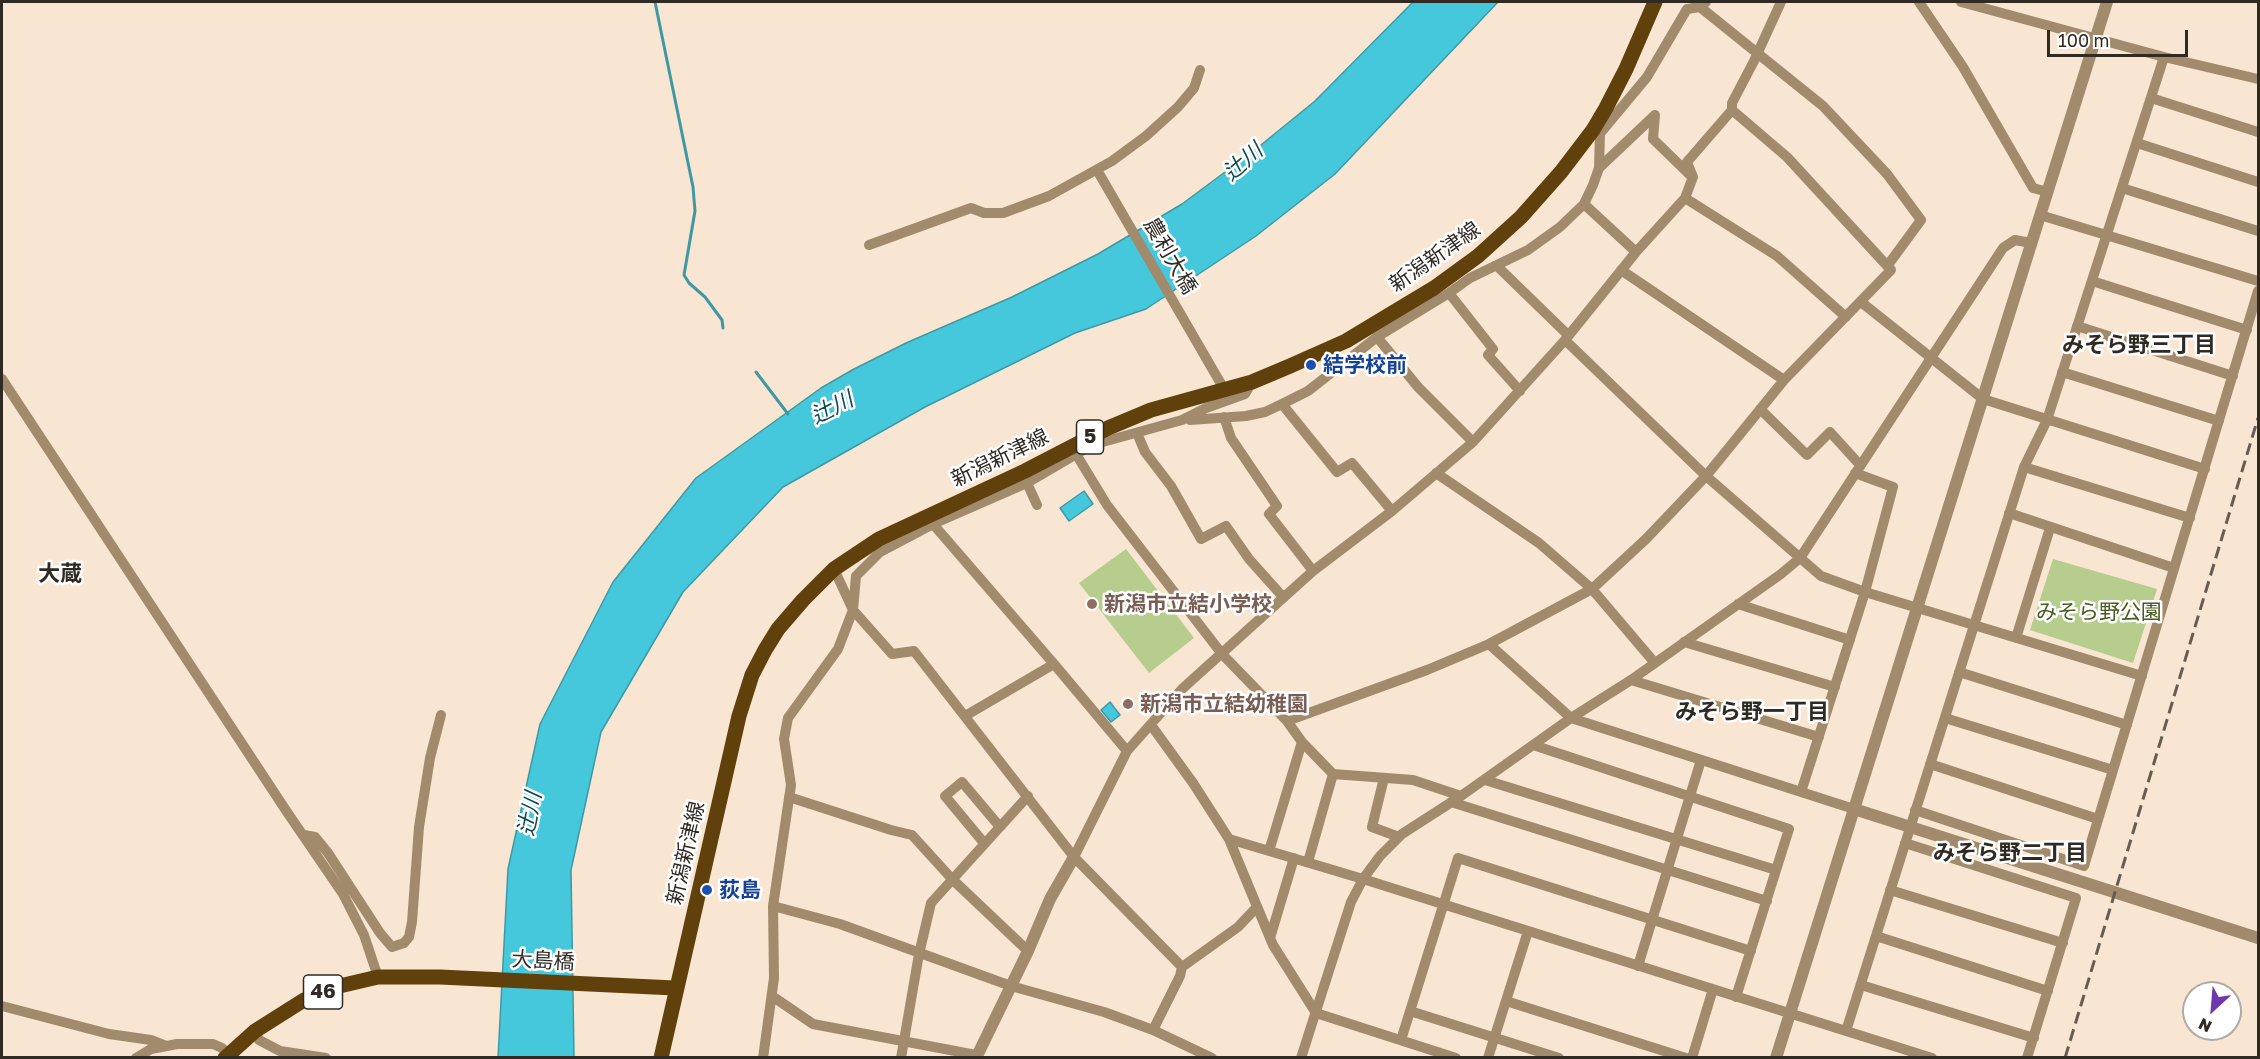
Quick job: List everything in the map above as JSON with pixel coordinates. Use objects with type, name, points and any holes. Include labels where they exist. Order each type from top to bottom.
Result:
[{"type":"main road","name":"新潟新津線","points":[[675,988],[739,716],[752,675],[778,629],[803,600],[834,569],[879,539],[1026,477],[1108,428],[1151,410],[1252,382],[1346,341],[1434,288],[1478,256],[1521,217],[1561,172],[1593,130],[1606,108],[1655,2]]},
{"type":"main road","name":"大島橋","points":[[378,977],[440,977],[675,988]]},
{"type":"main road","name":"46","points":[[227,1056],[255,1031],[313,996],[332,988],[378,977]]},
{"type":"main road","name":"5","points":[[661,1058],[675,988]]},
{"type":"street","points":[[772,996],[813,1024],[976,1056],[1028,951],[1050,899],[1074,857],[1127,751],[1182,689],[1313,571],[1392,511],[1473,442],[1520,391],[1636,252],[1685,198],[1693,177],[1687,162],[1732,110],[1732,103],[1780,2]]},
{"type":"street","points":[[1919,2],[1963,67],[2033,188],[2048,192]]},
{"type":"street","points":[[1961,2],[2164,57],[2259,79]]},
{"type":"street","points":[[1776,1058],[2107,2]]},
{"type":"street","points":[[1600,133],[1647,77],[1687,9],[1703,4],[1823,106],[1887,174],[1921,219],[1888,265]]},
{"type":"street","points":[[1846,1031],[2024,467],[2047,420],[2164,57]]},
{"type":"street","points":[[869,245],[971,208],[984,213],[1003,213],[1100,175],[1178,107],[1194,88],[1200,70]]},
{"type":"street","points":[[2151,98],[2259,132]]},
{"type":"street","points":[[1182,420],[1246,416],[1265,412],[1282,404],[1308,391],[1377,337],[1470,279],[1528,250],[1584,204],[1599,168],[1600,133],[1606,108]]},
{"type":"street","points":[[1287,721],[1427,670],[1490,644],[1592,589],[1646,539],[1706,476],[1784,380],[1892,270],[1787,157],[1732,110]]},
{"type":"street","points":[[1599,168],[1655,115],[1653,139],[1693,177]]},
{"type":"street","points":[[2137,143],[2259,182]]},
{"type":"street","name":"農利大橋","points":[[1100,175],[1224,389]]},
{"type":"street","points":[[2122,189],[2259,231]]},
{"type":"street","points":[[1685,198],[1777,256],[1846,317]]},
{"type":"street","points":[[1584,204],[1636,252]]},
{"type":"street","points":[[2040,215],[2259,281]]},
{"type":"street","points":[[1301,1058],[1351,902],[1363,879],[1380,856],[1399,837],[1485,780],[1571,718],[1631,680],[1781,574],[1800,558],[2003,248],[2015,240],[2031,243]]},
{"type":"street","points":[[1497,266],[1706,476],[1821,576],[1865,592],[2142,676]]},
{"type":"street","points":[[1621,270],[1784,380]]},
{"type":"street","points":[[2092,281],[2247,330]]},
{"type":"street","points":[[1915,810],[2084,866],[2259,291]]},
{"type":"street","points":[[1449,293],[1493,350],[1488,355],[1520,391]]},
{"type":"street","points":[[1861,302],[1983,399],[2205,469]]},
{"type":"street","points":[[2077,326],[2233,376]]},
{"type":"street","points":[[1377,337],[1418,387],[1473,442]]},
{"type":"street","points":[[2062,372],[2219,421]]},
{"type":"street","points":[[2,379],[343,894],[364,935],[378,977]]},
{"type":"street","points":[[1182,967],[1074,857],[914,651],[892,654],[853,609],[834,569],[880,552],[1026,477],[1037,475],[1092,445],[1182,420],[1206,408],[1245,394],[1252,382]]},
{"type":"street","points":[[1282,404],[1337,472],[1352,463],[1392,511]]},
{"type":"street","points":[[1206,408],[1265,412]]},
{"type":"street","points":[[1760,409],[1807,455],[1830,432],[1858,469],[1893,487],[1865,592],[1801,792]]},
{"type":"street","points":[[1224,417],[1231,438],[1277,506],[1269,514],[1313,571]]},
{"type":"street","points":[[1092,445],[1108,428]]},
{"type":"street","points":[[1137,433],[1145,452],[1171,486],[1201,538],[1226,526],[1249,559],[1283,597]]},
{"type":"street","points":[[1076,454],[1107,506],[1222,654],[1287,721],[1302,742],[1333,774],[1413,780],[1456,799],[1767,901]]},
{"type":"street","points":[[2024,467],[2190,518]]},
{"type":"street","points":[[1436,473],[1539,543],[1592,589],[1654,662]]},
{"type":"street","points":[[1026,477],[1037,505]]},
{"type":"street","points":[[2009,513],[2175,568]]},
{"type":"street","points":[[933,524],[1127,751]]},
{"type":"street","points":[[2016,638],[2050,528]]},
{"type":"street","points":[[763,1058],[774,978],[773,906],[791,785],[784,739],[788,718],[838,649],[853,609],[856,576],[880,552]]},
{"type":"street","points":[[1738,604],[1850,640]]},
{"type":"street","points":[[1684,642],[1835,687]]},
{"type":"street","points":[[1490,644],[1571,718],[2259,938]]},
{"type":"street","points":[[965,716],[1053,664]]},
{"type":"street","points":[[1959,672],[2127,725]]},
{"type":"street","points":[[1631,680],[1818,737]]},
{"type":"street","points":[[304,835],[315,837],[328,853],[380,933],[392,947],[405,943],[409,937],[412,922],[419,827],[430,758],[441,715]]},
{"type":"street","points":[[1945,718],[2113,770]]},
{"type":"street","points":[[1151,725],[1193,783],[1229,839],[1270,938],[1300,992],[1316,1013],[1456,1058]]},
{"type":"street","points":[[1269,851],[1302,742]]},
{"type":"street","points":[[1533,745],[1789,829],[1737,997]]},
{"type":"street","points":[[1638,966],[1701,760]]},
{"type":"street","points":[[1930,764],[2098,819]]},
{"type":"street","points":[[1308,862],[1333,774]]},
{"type":"street","points":[[1384,778],[1372,827],[1399,837]]},
{"type":"street","points":[[1485,780],[1776,870]]},
{"type":"street","points":[[984,843],[945,796],[962,783],[1000,827]]},
{"type":"street","points":[[901,1058],[918,954],[931,903],[1028,796]]},
{"type":"street","points":[[789,797],[912,835],[952,879],[1028,951]]},
{"type":"street","points":[[1229,839],[1444,904],[1932,1058]]},
{"type":"street","points":[[1905,843],[2076,898],[2027,1058]]},
{"type":"street","points":[[1270,938],[1294,858]]},
{"type":"street","points":[[1401,1040],[1458,858],[1751,951]]},
{"type":"street","points":[[1890,890],[2062,943]]},
{"type":"street","points":[[773,906],[840,924],[1011,986],[1104,1012],[1153,1030],[1212,1058]]},
{"type":"street","points":[[1153,1030],[1182,967],[1238,927],[1256,908]]},
{"type":"street","points":[[1488,1058],[1528,931]]},
{"type":"street","points":[[1876,936],[2048,990]]},
{"type":"street","points":[[1861,984],[2034,1038]]},
{"type":"street","points":[[1692,1058],[1713,989]]},
{"type":"street","points":[[1506,1001],[1686,1058]]},
{"type":"street","points":[[2,1006],[109,1034],[151,1040],[166,1046]]},
{"type":"street","points":[[1410,1011],[1559,1058]]},
{"type":"street","points":[[255,1031],[259,1040],[280,1051],[326,1058]]},
{"type":"street","points":[[136,1058],[151,1049],[166,1046],[213,1044],[222,1048],[227,1056]]},
{"type":"green space","points":[[1126,549],[1194,638],[1149,673],[1079,583]]},
{"type":"green space","name":"みそら野公園","points":[[2053,559],[2157,589],[2133,663],[2030,630]]},
{"type":"water","name":"辻川","points":[[1413,2],[1498,2],[1335,174],[1256,236],[1146,309],[1075,333],[925,407],[783,487],[683,592],[601,732],[571,870],[574,1057],[498,1058],[508,869],[540,724],[613,582],[696,478],[821,388],[854,369],[906,343],[1012,297],[1098,254],[1182,204],[1256,149],[1315,101]]},
{"type":"water","points":[[1084,491],[1093,504],[1069,521],[1060,508]]},
{"type":"water","points":[[1110,702],[1120,715],[1111,722],[1101,710]]},
{"type":"waterway","points":[[655,2],[693,187],[695,211],[684,275],[689,283],[705,297],[722,320],[723,328]]},
{"type":"waterway","points":[[756,372],[788,414]]},
{"type":"railway","points":[[2065,1058],[2258,418]]},
{"type":"place","name":"結学校前","points":[[1311,365]]},
{"type":"place","name":"新潟市立結小学校","points":[[1092,604]]},
{"type":"place","name":"新潟市立結幼稚園","points":[[1128,704]]},
{"type":"place","name":"荻島","points":[[707,890]]},
{"type":"district","name":"みそら野三丁目","points":[[2139,345]]},
{"type":"district","name":"大蔵","points":[[60,574]]},
{"type":"district","name":"みそら野一丁目","points":[[1752,712]]},
{"type":"district","name":"みそら野二丁目","points":[[2010,853]]}]
